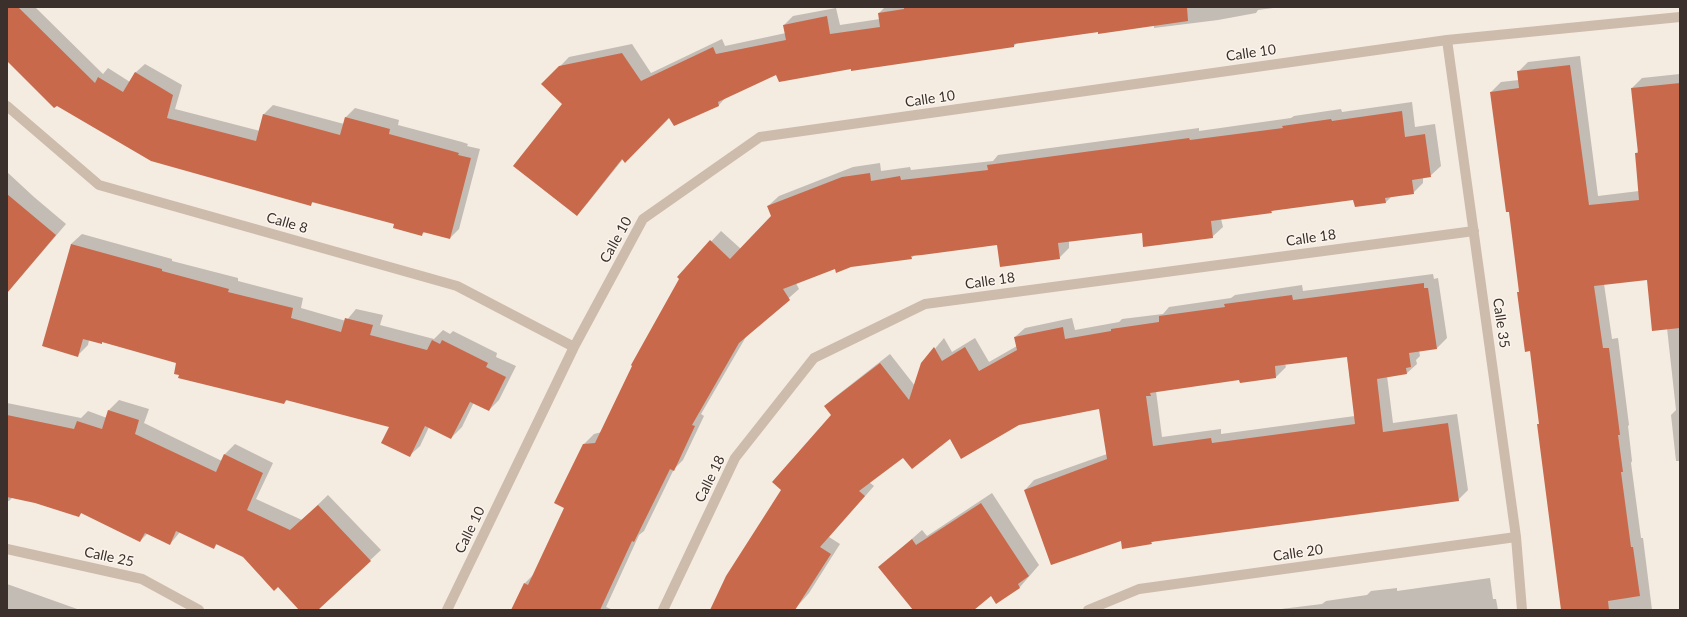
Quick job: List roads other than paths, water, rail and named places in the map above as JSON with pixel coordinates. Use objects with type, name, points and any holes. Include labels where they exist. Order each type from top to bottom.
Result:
[{"type":"street","name":"Calle 10","points":[[447,610],[574,347],[643,219],[760,137],[1447,40],[1680,17]]},
{"type":"street","name":"Calle 35","points":[[1447,40],[1516,537],[1522,610]]},
{"type":"street","name":"Calle 8","points":[[7,106],[99,185],[457,286],[574,347]]},
{"type":"street","name":"Calle 18","points":[[663,610],[735,458],[814,358],[925,304],[1474,231]]},
{"type":"street","name":"Calle 20","points":[[1088,610],[1138,590],[1516,537]]},
{"type":"street","name":"Calle 25","points":[[7,549],[142,579],[199,610]]}]
